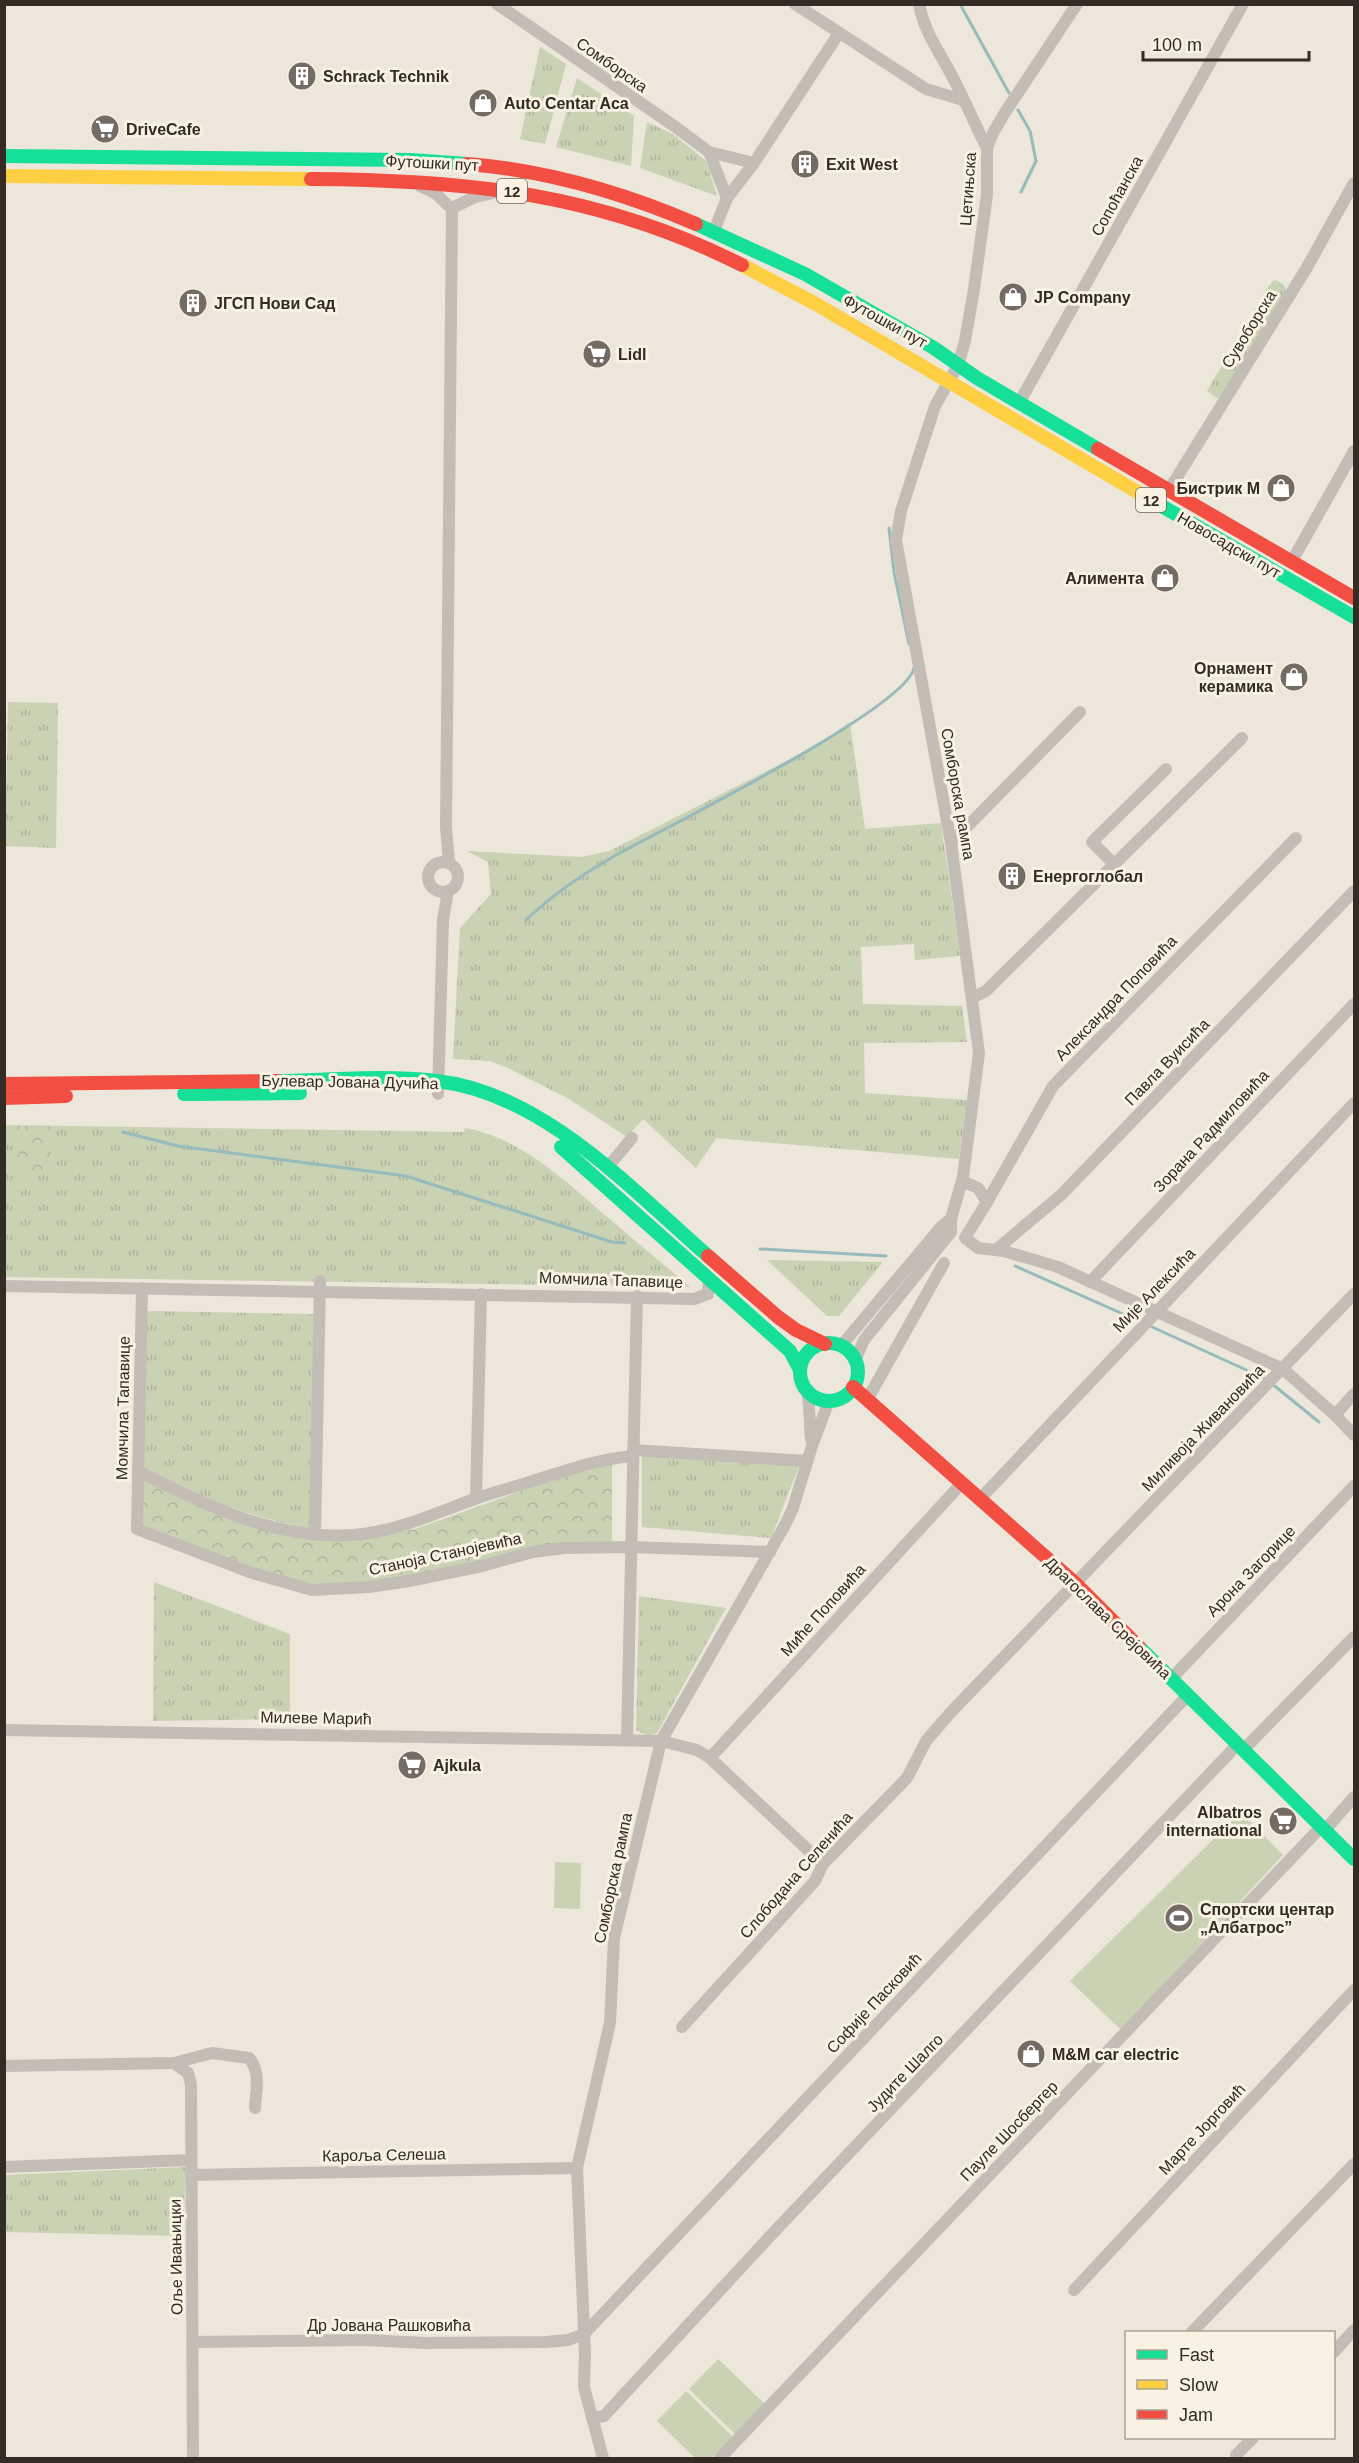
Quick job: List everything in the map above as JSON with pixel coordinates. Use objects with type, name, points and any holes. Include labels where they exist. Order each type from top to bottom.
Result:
[{"type":"main road","name":"Футошки пут","points":[[4,156],[411,160],[490,166],[580,184],[632,198],[714,231],[805,274],[958,365]]},
{"type":"main road","name":"Футошки пут","points":[[4,176],[408,181],[505,190],[582,204],[653,226],[706,248],[801,294],[948,382]]},
{"type":"main road","name":"Новосадски пут","points":[[958,365],[1019,403],[1354,598]]},
{"type":"main road","name":"Новосадски пут","points":[[948,382],[1354,617]]},
{"type":"main road","name":"Булевар Јована Дучића","points":[[4,1084],[397,1079],[438,1087],[480,1090],[516,1105],[560,1131],[607,1168],[778,1317],[796,1330],[825,1344]]},
{"type":"main road","name":"Булевар Јована Дучића","points":[[4,1098],[408,1092],[438,1087],[453,1095],[501,1111],[538,1130],[576,1159],[790,1352],[800,1370]]},
{"type":"main road","points":[[825,1344],[841,1346],[855,1360],[857,1378],[853,1387],[839,1399],[822,1400],[808,1392],[801,1378],[800,1370],[805,1355],[825,1344]]},
{"type":"main road","name":"Драгослава Срејовића","points":[[853,1387],[1074,1583],[1354,1858]]},
{"type":"street","name":"Сомборска","points":[[497,4],[709,152],[754,163]]},
{"type":"street","points":[[795,4],[926,89],[963,100]]},
{"type":"street","points":[[919,4],[922,21],[931,43],[952,75],[987,148]]},
{"type":"street","name":"Цетињска","points":[[948,382],[958,365],[966,337],[976,277],[987,195],[987,148],[1004,114],[1077,4]]},
{"type":"street","name":"Сопоћанска","points":[[1019,403],[1243,4]]},
{"type":"street","points":[[714,231],[727,198],[754,163],[839,33]]},
{"type":"street","points":[[709,152],[727,198]]},
{"type":"street","points":[[408,181],[435,193],[452,208],[444,863]]},
{"type":"street","name":"Сувоборска","points":[[1169,490],[1306,269],[1354,183]]},
{"type":"street","points":[[452,208],[475,197],[505,190]]},
{"type":"street","name":"Сомборска рампа","points":[[855,1360],[864,1340],[951,1232],[951,1219],[962,1181],[979,1053],[951,843],[896,540],[902,512],[934,406],[948,382]]},
{"type":"street","points":[[1292,561],[1354,451]]},
{"type":"street","points":[[951,843],[1080,712]]},
{"type":"street","points":[[972,998],[986,991],[1242,738]]},
{"type":"street","points":[[1115,865],[1092,842],[1166,769]]},
{"type":"street","name":"Александра Поповића","points":[[998,1250],[978,1248],[965,1238],[1053,1086],[1296,838]]},
{"type":"street","points":[[444,863],[431,869],[428,878],[432,887],[444,891]]},
{"type":"street","points":[[438,1087],[443,920],[440,907],[444,891],[457,883],[458,875],[444,863]]},
{"type":"street","name":"Павла Вуисића","points":[[998,1250],[1061,1195],[1354,891]]},
{"type":"street","name":"Зорана Радмиловића","points":[[1090,1282],[1354,1004]]},
{"type":"street","name":"Мије Алексића","points":[[979,1500],[1354,1103]]},
{"type":"street","points":[[607,1168],[632,1138]]},
{"type":"street","points":[[962,1181],[978,1188],[987,1202]]},
{"type":"street","name":"Сомборска рампа","points":[[841,1346],[941,1227],[951,1219]]},
{"type":"street","points":[[998,1250],[1058,1267],[1090,1282],[1148,1320],[1283,1369],[1335,1414],[1354,1435]]},
{"type":"street","points":[[867,1400],[944,1263]]},
{"type":"street","points":[[702,1295],[708,1294],[709,1279]]},
{"type":"street","name":"Момчила Тапавице","points":[[4,1286],[142,1288],[320,1286],[481,1294],[694,1299],[702,1295],[738,1305]]},
{"type":"street","points":[[315,1535],[320,1286]]},
{"type":"street","name":"Момчила Тапавице","points":[[137,1529],[142,1288]]},
{"type":"street","points":[[476,1498],[481,1294]]},
{"type":"street","name":"Миливоја Живановића","points":[[1074,1583],[1354,1294]]},
{"type":"street","points":[[627,1739],[637,1296]]},
{"type":"street","name":"Сомборска рампа","points":[[808,1392],[812,1446]]},
{"type":"street","points":[[1335,1414],[1354,1394]]},
{"type":"street","name":"Сомборска рампа","points":[[603,2458],[584,2387],[577,2168],[610,2023],[614,1938],[661,1741],[771,1552],[793,1508],[829,1401]]},
{"type":"street","points":[[138,1471],[194,1499],[246,1519],[315,1535],[363,1534],[412,1523],[476,1498],[633,1453],[807,1461]]},
{"type":"street","name":"Миће Поповића","points":[[710,1758],[961,1485]]},
{"type":"street","name":"Арона Загорице","points":[[1172,1678],[1354,1486]]},
{"type":"street","name":"Станоја Станојевића","points":[[137,1529],[252,1573],[312,1590],[369,1587],[409,1581],[482,1566],[532,1552],[585,1547],[771,1552]]},
{"type":"street","name":"Слободана Селенића","points":[[682,2027],[815,1881],[823,1864],[907,1778],[926,1741],[951,1712],[1074,1583]]},
{"type":"street","name":"Јудите Шалго","points":[[592,2418],[604,2416],[773,2233],[1241,1747],[1354,1637]]},
{"type":"street","name":"Софије Пасковић","points":[[584,2334],[1188,1695]]},
{"type":"street","name":"Милеве Марић","points":[[4,1730],[661,1741],[690,1748],[710,1758],[823,1864]]},
{"type":"street","name":"Пауле Шосбергер","points":[[720,2458],[1354,1797]]},
{"type":"street","name":"Марте Јорговић","points":[[1074,2290],[1354,1990]]},
{"type":"street","points":[[4,2066],[174,2063],[212,2053],[249,2058],[257,2074],[255,2108]]},
{"type":"street","name":"Оље Ивањицки","points":[[174,2063],[188,2073],[191,2084],[193,2458]]},
{"type":"street","points":[[4,2167],[191,2160]]},
{"type":"street","points":[[1193,2331],[1354,2164]]},
{"type":"street","name":"Кароља Селеша","points":[[191,2175],[577,2168]]},
{"type":"street","points":[[1335,2351],[1354,2330]]},
{"type":"street","name":"Др Јована Рашковића","points":[[194,2342],[367,2340],[425,2343],[546,2342],[568,2340],[584,2334]]},
{"type":"street","points":[[1236,2456],[1252,2439]]},
{"type":"green space","points":[[540,47],[566,64],[545,144],[520,139]]},
{"type":"green space","points":[[577,78],[634,116],[631,166],[556,147]]},
{"type":"green space","points":[[647,122],[673,134],[706,161],[717,196],[640,168]]},
{"type":"green space","points":[[1274,280],[1283,284],[1286,293],[1220,400],[1207,391]]},
{"type":"green space","points":[[8,702],[58,703],[56,848],[5,846]]},
{"type":"green space","points":[[850,722],[865,829],[941,823],[960,956],[915,960],[914,944],[861,947],[863,1004],[962,1006],[967,1042],[864,1043],[865,1093],[967,1100],[959,1159],[716,1138],[696,1168],[643,1119],[627,1137],[569,1099],[508,1068],[490,1061],[453,1059],[460,928],[491,894],[488,862],[467,851],[581,857],[609,851],[816,746]]},
{"type":"green space","points":[[5,1125],[464,1132],[465,1128],[505,1141],[541,1162],[690,1287],[5,1277]]},
{"type":"green space","points":[[16,1126],[50,1127],[52,1175],[16,1175]]},
{"type":"green space","points":[[767,1260],[883,1262],[839,1316],[827,1316]]},
{"type":"green space","points":[[147,1311],[315,1314],[311,1529],[224,1505],[143,1468]]},
{"type":"green space","points":[[642,1456],[800,1464],[771,1538],[642,1527]]},
{"type":"green space","points":[[612,1462],[612,1543],[406,1578],[316,1586],[255,1569],[141,1524],[142,1477],[244,1524],[365,1539],[415,1529],[549,1481]]},
{"type":"green space","points":[[154,1582],[290,1634],[290,1719],[153,1721]]},
{"type":"green space","points":[[639,1596],[726,1608],[657,1733],[648,1736],[636,1730]]},
{"type":"green space","name":"Спортски центар „Албатрос”","points":[[1241,1812],[1283,1855],[1121,2030],[1070,1981]]},
{"type":"green space","points":[[555,1862],[581,1863],[580,1909],[554,1908]]},
{"type":"green space","points":[[186,2167],[183,2236],[5,2232],[4,2175]]},
{"type":"green space","points":[[718,2359],[765,2404],[735,2434],[689,2389]]},
{"type":"green space","points":[[686,2391],[733,2437],[711,2458],[695,2458],[657,2421]]},
{"type":"waterway","points":[[960,4],[1009,93]]},
{"type":"waterway","points":[[1018,110],[1030,131],[1036,161],[1021,192]]},
{"type":"waterway","points":[[889,528],[894,572],[909,644]]},
{"type":"waterway","points":[[526,920],[556,894],[600,865],[777,769],[869,712],[900,687],[914,668]]},
{"type":"waterway","points":[[123,1132],[178,1146],[406,1176],[612,1242],[625,1243]]},
{"type":"waterway","points":[[760,1249],[886,1256]]},
{"type":"waterway","points":[[1015,1266],[1141,1322]]},
{"type":"waterway","points":[[1150,1326],[1266,1379]]},
{"type":"waterway","points":[[1271,1383],[1319,1422]]},
{"type":"traffic: fast","points":[[4,156],[411,160],[467,164]]},
{"type":"traffic: fast","points":[[696,224],[805,274],[934,348],[977,378],[1098,449]]},
{"type":"traffic: fast","points":[[1146,497],[1354,617]]},
{"type":"traffic: fast","points":[[278,1081],[417,1079],[476,1089],[513,1104],[549,1124],[583,1148],[616,1174],[708,1256]]},
{"type":"traffic: fast","points":[[184,1094],[300,1093]]},
{"type":"traffic: fast","points":[[561,1147],[790,1351],[800,1370]]},
{"type":"traffic: fast","points":[[829,1343],[845,1348],[853,1356],[858,1372],[853,1388],[845,1396],[829,1401],[813,1396],[805,1388],[800,1372],[805,1356],[813,1348],[829,1343]]},
{"type":"traffic: fast","points":[[1139,1647],[1354,1859]]},
{"type":"traffic: slow","points":[[4,176],[311,179]]},
{"type":"traffic: slow","points":[[742,265],[816,304],[1146,497]]},
{"type":"traffic: jam","points":[[467,164],[555,177],[641,202],[696,224]]},
{"type":"traffic: jam","points":[[311,179],[424,183],[532,195],[584,206],[636,221],[689,241],[742,265]]},
{"type":"traffic: jam","points":[[1098,449],[1354,598]]},
{"type":"traffic: jam","points":[[4,1084],[278,1081]]},
{"type":"traffic: jam","points":[[4,1098],[66,1096]]},
{"type":"traffic: jam","points":[[708,1256],[778,1317],[796,1330],[825,1344]]},
{"type":"traffic: jam","points":[[853,1387],[1075,1583],[1139,1647]]},
{"type":"place","name":"Schrack Technik","points":[[302,76]]},
{"type":"place","name":"Auto Centar Aca","points":[[483,103]]},
{"type":"place","name":"DriveCafe","points":[[105,129]]},
{"type":"place","name":"Exit West","points":[[805,164]]},
{"type":"place","name":"JP Company","points":[[1013,297]]},
{"type":"place","name":"ЈГСП Нови Сад","points":[[193,303]]},
{"type":"place","name":"Lidl","points":[[597,354]]},
{"type":"place","name":"Бистрик М","points":[[1281,488]]},
{"type":"place","name":"Алимента","points":[[1165,578]]},
{"type":"place","name":"Орнамент керамика","points":[[1294,677]]},
{"type":"place","name":"Енергоглобал","points":[[1012,876]]},
{"type":"place","name":"Ajkula","points":[[412,1765]]},
{"type":"place","name":"Albatros international","points":[[1283,1821]]},
{"type":"place","name":"Спортски центар „Албатрос”","points":[[1179,1918]]},
{"type":"place","name":"M&M car electric","points":[[1031,2054]]}]
